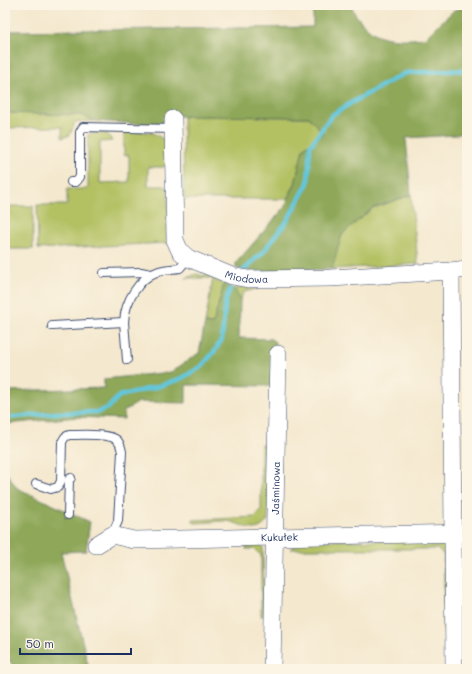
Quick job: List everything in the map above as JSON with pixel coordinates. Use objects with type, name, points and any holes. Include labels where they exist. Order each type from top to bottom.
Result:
[{"type":"street","points":[[174,124],[175,240],[180,251],[188,258]]},
{"type":"street","name":"Miodowa","points":[[188,258],[232,276],[248,279],[330,278],[459,270],[461,533],[454,669]]},
{"type":"street","name":"Jaśminowa","points":[[272,669],[273,536],[278,354]]},
{"type":"street","name":"Kukułek","points":[[112,535],[134,540],[461,533]]},
{"type":"street","points":[[96,544],[112,535]]},
{"type":"lane","points":[[71,182],[76,182],[80,177],[80,132],[83,127],[174,124]]},
{"type":"lane","points":[[127,360],[124,322],[125,309],[136,289],[144,279],[152,274],[159,271],[180,268],[188,258]]},
{"type":"lane","points":[[104,273],[141,272],[152,274]]},
{"type":"lane","points":[[52,326],[124,322]]},
{"type":"lane","points":[[36,484],[51,489],[58,487],[61,481],[62,442],[65,437],[69,435],[104,436],[116,439],[120,444],[122,452],[118,521],[112,535]]},
{"type":"lane","points":[[68,515],[69,479],[71,478]]},
{"type":"green space","points":[[313,5],[352,5],[355,14],[367,28],[382,36],[398,39],[425,38],[454,10],[467,7],[467,131],[456,135],[406,138],[411,195],[373,208],[342,234],[332,269],[252,272],[236,268],[236,263],[284,208],[295,184],[303,149],[323,133],[309,117],[168,116],[164,122],[158,125],[93,121],[82,115],[5,113],[5,31],[313,27]]},
{"type":"green space","points":[[5,113],[83,115],[93,121],[75,122],[70,135],[62,138],[62,127],[5,128]]},
{"type":"green space","points":[[183,116],[309,117],[323,133],[303,149],[295,184],[287,199],[184,199]]},
{"type":"green space","points":[[132,130],[153,133],[168,142],[168,163],[164,167],[148,167],[148,186],[164,186],[168,189],[168,243],[38,249],[37,205],[67,205],[67,189],[88,189],[88,135],[92,133],[107,133],[112,141],[100,142],[100,183],[129,182],[129,155],[124,155],[124,135],[127,131]]},
{"type":"green space","points":[[411,195],[418,264],[332,269],[342,234],[373,208]]},
{"type":"green space","points":[[5,206],[33,206],[33,249],[5,249]]},
{"type":"green space","points":[[206,273],[217,277],[216,281],[224,284],[213,324],[205,323],[213,278],[186,278],[196,274],[204,276]]},
{"type":"green space","points":[[224,284],[236,290],[240,300],[239,338],[271,339],[275,342],[273,386],[186,385],[186,403],[139,402],[124,411],[124,419],[77,417],[7,424],[5,455],[5,391],[104,388],[104,379],[171,372],[199,353],[205,323],[213,324]]},
{"type":"green space","points":[[268,286],[244,292],[240,300],[236,290],[238,287]]},
{"type":"green space","points":[[261,444],[269,449],[268,520],[263,526],[253,529],[226,521],[194,523],[192,520],[255,517],[261,510]]},
{"type":"green space","points":[[5,471],[17,488],[90,522],[86,551],[61,552],[89,669],[15,669],[5,654]]},
{"type":"green space","points":[[293,540],[437,541],[446,548],[448,630],[443,630],[444,555],[437,549],[290,549],[293,546]]},
{"type":"green space","points":[[246,542],[261,544],[263,547],[264,616],[261,616],[261,555],[254,549],[246,549]]},
{"type":"green space","points":[[465,575],[465,636],[460,636],[459,577]]},
{"type":"waterway","points":[[244,270],[263,252],[287,221],[308,183],[310,146],[332,115],[405,73],[467,70]]},
{"type":"waterway","points":[[5,418],[57,413],[98,412],[108,408],[119,396],[156,387],[180,379],[201,367],[214,352],[222,339],[225,303],[230,289]]}]
